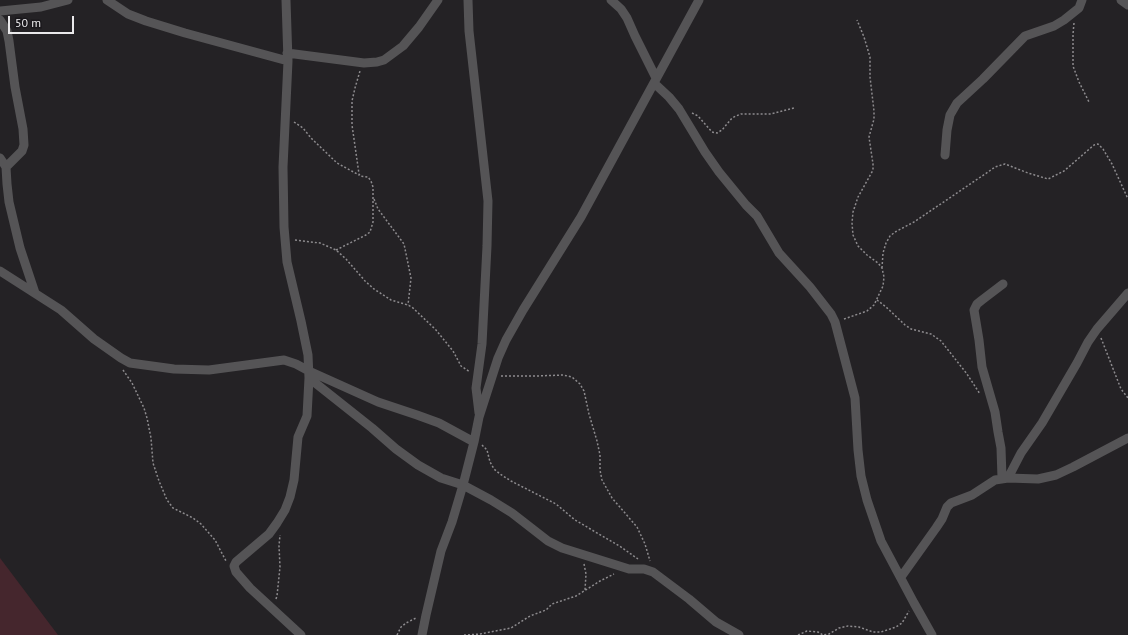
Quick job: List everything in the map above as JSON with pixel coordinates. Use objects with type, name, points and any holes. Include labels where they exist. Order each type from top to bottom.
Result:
[{"type":"street","points":[[0,11],[41,7],[68,0]]},
{"type":"street","points":[[108,0],[128,14],[185,33],[288,57],[364,62],[377,62],[384,60],[403,46],[419,27],[438,0]]},
{"type":"street","points":[[286,0],[288,57],[282,167],[284,227],[287,262],[308,355],[309,375],[307,416],[298,437],[294,480],[285,510],[269,534],[236,562],[234,566],[236,572],[250,588],[302,635]]},
{"type":"street","points":[[468,0],[488,201],[488,230],[482,344],[476,388],[479,417]]},
{"type":"street","points":[[611,0],[621,8],[627,18],[655,81],[680,108],[705,152],[719,172],[757,216],[779,253],[810,287],[831,314],[835,322],[855,398],[861,476],[867,500],[881,541],[932,635]]},
{"type":"street","points":[[422,635],[441,551],[452,522],[463,485],[479,417],[491,376],[506,340],[581,217],[699,0]]},
{"type":"street","points":[[1121,0],[1128,5]]},
{"type":"street","points":[[945,155],[950,115],[957,103],[1025,36],[1054,26],[1064,20],[1080,4]]},
{"type":"street","points":[[0,20],[7,32],[9,41],[15,87],[23,128],[24,145],[22,151],[6,168]]},
{"type":"street","points":[[0,158],[6,168],[9,202],[20,248],[35,293]]},
{"type":"street","points":[[0,271],[20,282],[61,310],[94,339],[121,358],[130,362],[142,365],[209,370],[284,360],[296,364],[396,449],[418,465],[441,478],[463,485],[491,500],[548,541],[562,548],[629,569],[644,569],[653,572],[689,599],[716,622],[739,635]]},
{"type":"street","points":[[1003,284],[977,304],[974,310],[982,367],[995,412],[1005,478]]},
{"type":"street","points":[[1005,478],[1042,424],[1088,342],[1097,329],[1128,293]]},
{"type":"street","points":[[309,375],[378,402],[439,423],[474,442]]},
{"type":"street","points":[[901,577],[942,519],[951,503],[972,495],[995,480],[1005,478],[1038,479],[1056,475],[1128,438]]},
{"type":"path","points":[[1080,4],[1074,25],[1073,66],[1089,102]]},
{"type":"path","points":[[857,20],[870,56],[870,77],[874,119],[869,137],[873,170],[858,197],[853,212],[852,235],[858,246],[882,268]]},
{"type":"path","points":[[360,176],[353,139],[352,101],[364,62]]},
{"type":"path","points":[[680,108],[698,116],[712,132],[717,133],[736,116],[741,114],[771,114],[794,108]]},
{"type":"path","points":[[285,116],[303,128],[311,138],[337,163],[351,172],[360,176],[368,177],[371,181],[373,187],[373,222],[370,232],[336,250]]},
{"type":"path","points":[[835,322],[867,311],[874,305],[883,286],[883,253],[890,236],[914,222],[996,167],[1005,164],[1028,173],[1048,178],[1064,171],[1094,145],[1098,144],[1103,149],[1112,164],[1128,199]]},
{"type":"path","points":[[373,196],[378,208],[404,244],[411,278],[408,305]]},
{"type":"path","points":[[285,238],[320,243],[336,250],[374,289],[391,300],[413,308],[436,330],[454,351],[461,366],[477,375]]},
{"type":"path","points":[[877,300],[911,329],[931,334],[941,341],[967,374],[983,399]]},
{"type":"path","points":[[1097,329],[1108,353],[1121,389],[1128,398]]},
{"type":"path","points":[[121,358],[120,367],[128,375],[144,408],[151,438],[153,463],[167,500],[173,508],[193,518],[200,524],[215,540],[225,561],[234,566]]},
{"type":"path","points":[[491,376],[563,375],[572,377],[580,384],[584,391],[597,441],[602,480],[612,498],[636,528],[645,544],[653,572]]},
{"type":"path","points":[[474,442],[486,448],[490,462],[494,469],[500,474],[556,504],[575,520],[631,553],[642,564],[644,569]]},
{"type":"path","points":[[271,608],[277,596],[280,567],[280,531]]},
{"type":"path","points":[[582,554],[586,574],[585,591]]},
{"type":"path","points":[[464,635],[486,633],[511,628],[530,616],[546,610],[552,604],[576,596],[608,577],[629,569]]},
{"type":"path","points":[[798,635],[807,631],[818,632],[823,635],[829,634],[839,628],[848,626],[874,632],[881,632],[902,623],[914,603]]},
{"type":"path","points":[[397,635],[401,626],[426,614]]},
{"type":"shaded area","points":[[0,558],[58,635],[0,635]]}]
